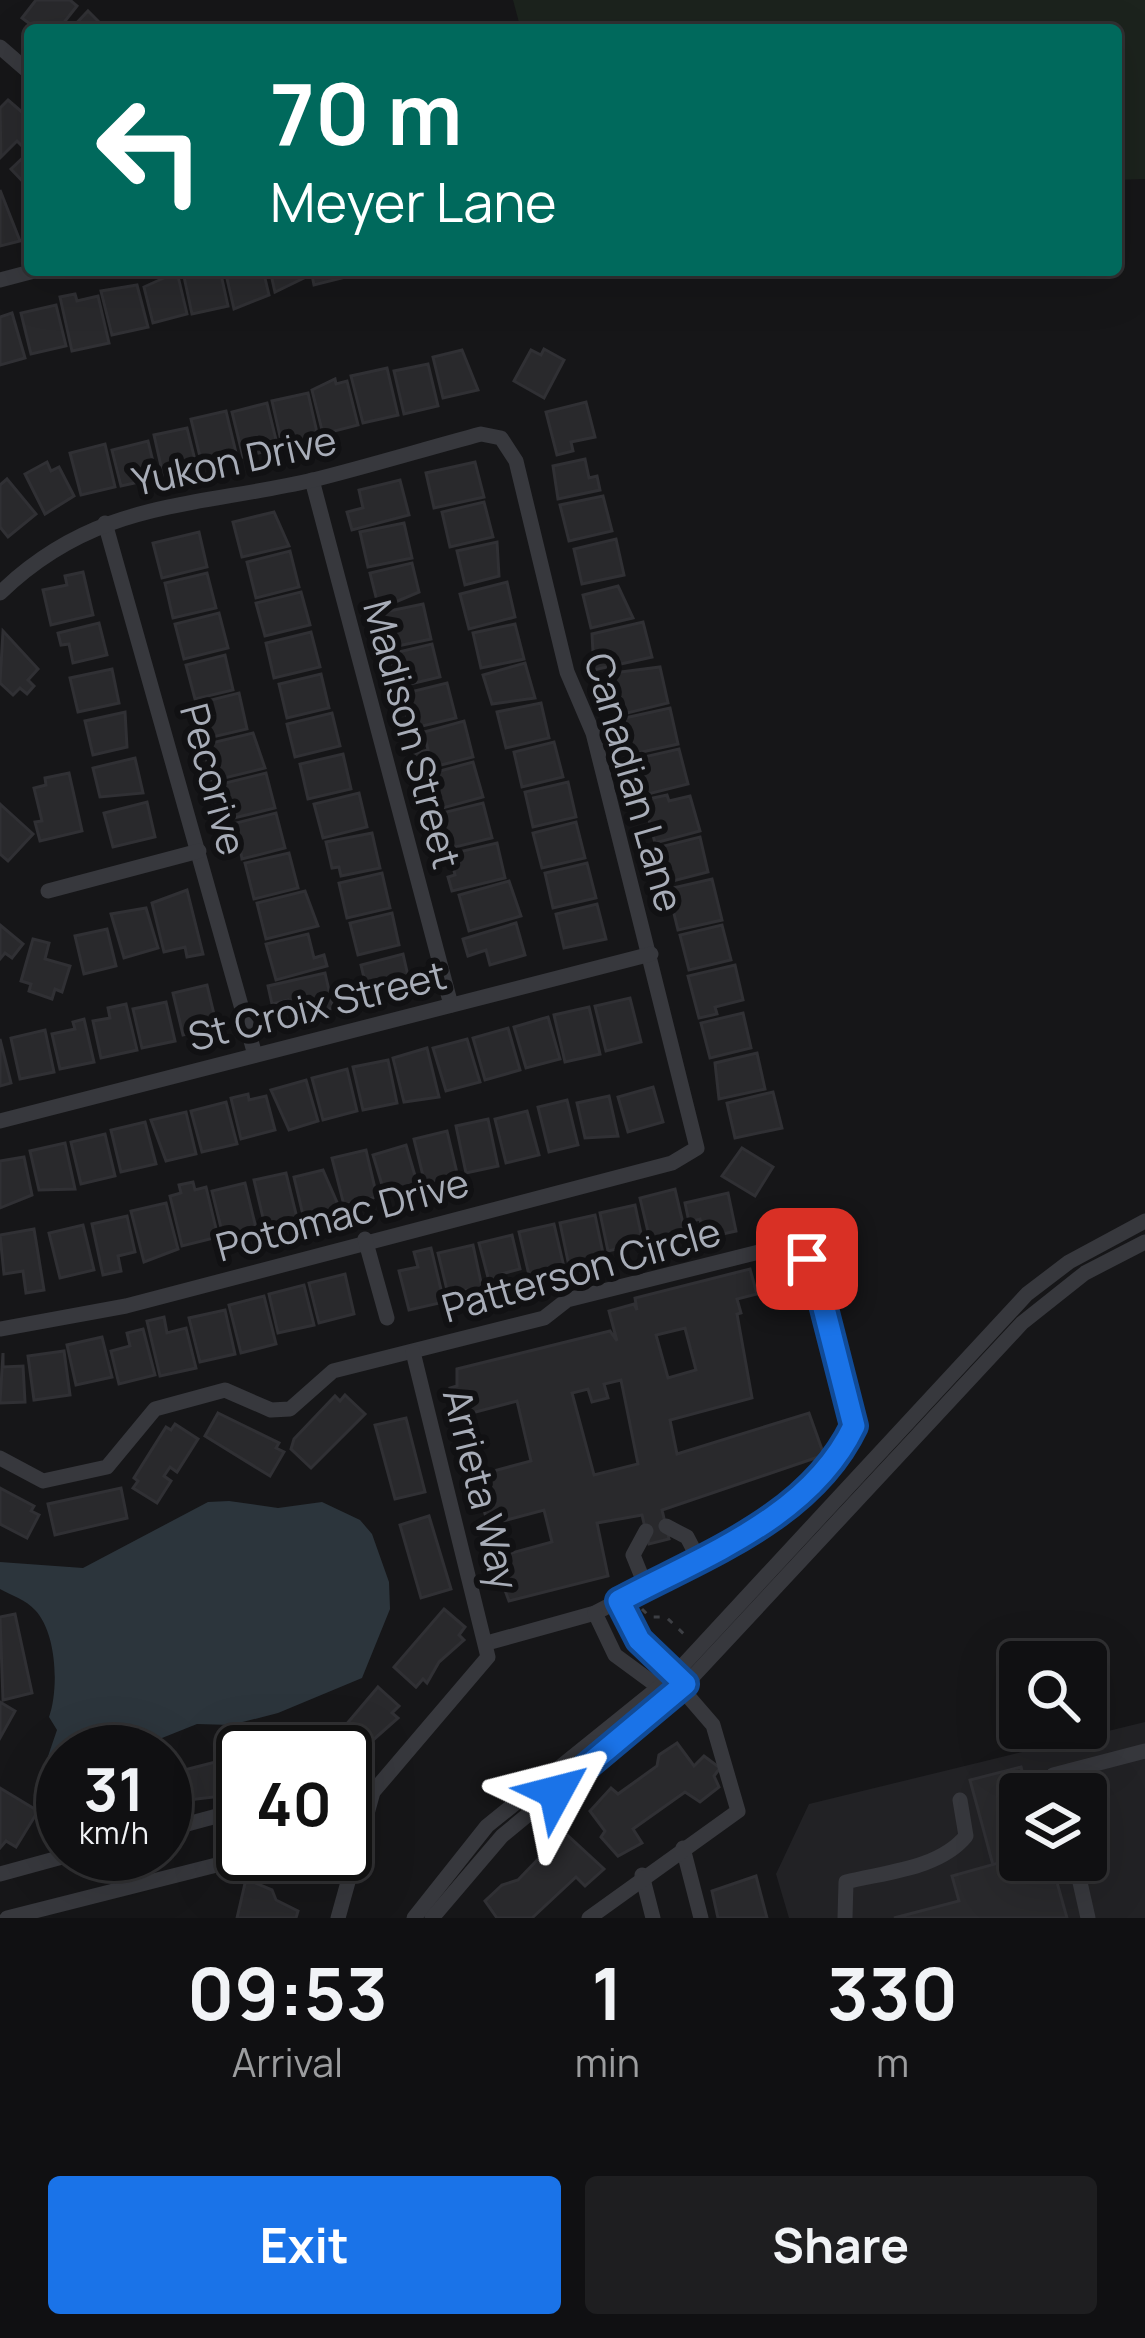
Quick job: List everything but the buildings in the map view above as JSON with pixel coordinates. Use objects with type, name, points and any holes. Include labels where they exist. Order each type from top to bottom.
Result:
[{"type":"street","points":[[0,47],[24,68]]},
{"type":"street","name":"Yukon Drive","points":[[0,593],[33,561],[105,523],[311,480],[481,434],[501,438]]},
{"type":"street","name":"Canadian Lane","points":[[501,438],[516,461],[567,673],[593,733],[697,1148]]},
{"type":"street","name":"Madison Street","points":[[311,480],[451,1005]]},
{"type":"street","name":"Pecorive","points":[[105,523],[255,1055]]},
{"type":"street","points":[[48,891],[199,851]]},
{"type":"street","name":"St Croix Street","points":[[0,1121],[651,954]]},
{"type":"street","name":"Potomac Drive","points":[[0,1329],[126,1306],[365,1239],[672,1163],[697,1148]]},
{"type":"street","points":[[414,1918],[487,1826],[674,1686],[1013,1306],[1069,1262],[1145,1221]]},
{"type":"street","points":[[365,1239],[387,1318]]},
{"type":"street","points":[[432,1918],[502,1836],[674,1686],[1010,1334],[1085,1273],[1145,1242]]},
{"type":"street","name":"Patterson Circle","points":[[0,1458],[43,1481],[107,1467],[155,1408],[225,1390],[271,1410],[290,1409],[333,1371],[544,1318],[567,1300],[779,1247],[807,1259],[814,1269],[854,1426],[842,1445],[773,1520],[595,1613],[487,1643]]},
{"type":"street","name":"Arrieta Way","points":[[413,1352],[487,1643]]},
{"type":"street","points":[[666,1526],[687,1537],[699,1559]]},
{"type":"street","points":[[646,1531],[633,1555],[646,1587]]},
{"type":"street","points":[[589,1918],[642,1875],[738,1810],[713,1725],[674,1686],[639,1640],[619,1601]]},
{"type":"street","points":[[595,1613],[615,1655],[674,1686]]},
{"type":"street","points":[[373,1792],[483,1667],[487,1643]]},
{"type":"street","points":[[1061,1773],[1145,1751]]},
{"type":"street","points":[[845,1918],[846,1882],[934,1860],[956,1849],[966,1836],[960,1800]]},
{"type":"street","points":[[683,1848],[701,1918]]},
{"type":"street","points":[[0,1874],[36,1864]]},
{"type":"street","points":[[7,1918],[216,1865]]},
{"type":"street","points":[[642,1875],[653,1918]]},
{"type":"street","points":[[338,1918],[345,1881]]},
{"type":"street","points":[[1080,1881],[1088,1918]]},
{"type":"path","points":[[640,1607],[650,1617],[669,1618],[688,1637]]},
{"type":"shaded area","points":[[513,0],[1145,0],[1145,179],[1122,180],[1122,24],[519,24]]},
{"type":"shaded area","points":[[208,1502],[278,1508],[322,1502],[360,1520],[372,1534],[389,1582],[390,1609],[362,1678],[278,1713],[231,1725],[54,1725],[49,1717],[55,1677],[48,1632],[35,1610],[0,1589],[0,1562],[83,1568]]},
{"type":"shaded area","points":[[1145,1722],[1145,1918],[789,1918],[776,1874],[809,1804],[1034,1749],[1107,1749],[1107,1731]]},
{"type":"route","points":[[556,1792],[685,1684],[639,1640],[619,1601],[773,1520],[854,1426],[814,1269],[807,1259]]}]
